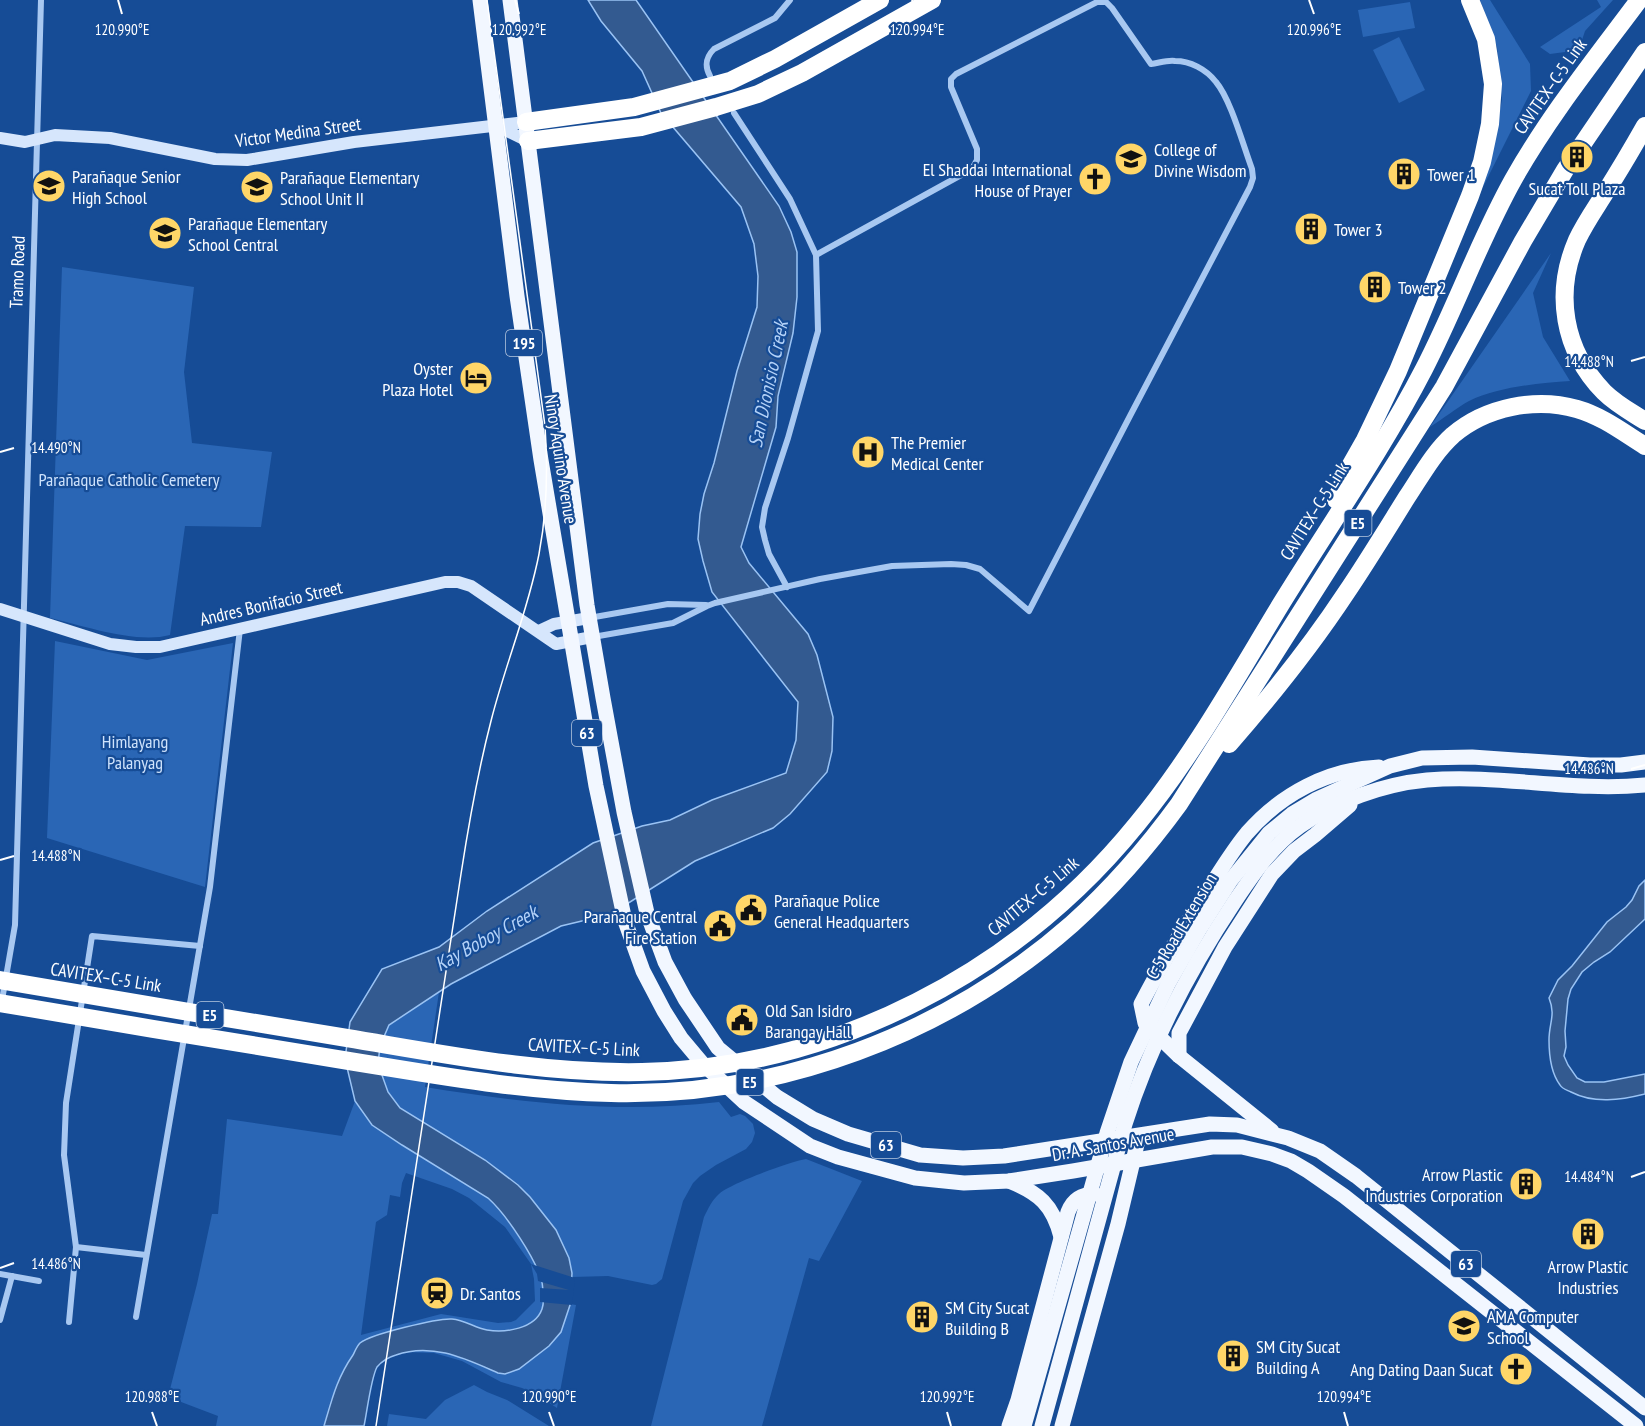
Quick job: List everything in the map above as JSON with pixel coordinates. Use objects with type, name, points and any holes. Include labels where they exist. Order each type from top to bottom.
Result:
[{"type":"highway","points":[[526,122],[622,110],[644,105],[707,82],[730,81],[759,68],[880,0]]},
{"type":"highway","points":[[528,141],[627,130],[657,124],[758,94],[790,80],[932,0]]},
{"type":"highway","points":[[1317,546],[1348,470],[1398,371],[1482,162],[1490,124],[1493,84],[1486,39],[1470,0]]},
{"type":"highway","name":"CAVITEX–C-5 Link","points":[[0,980],[455,1056],[575,1070],[644,1072],[673,1071],[741,1062],[783,1053],[880,1020],[932,995],[980,966],[1029,931],[1076,891],[1143,817],[1203,730],[1413,390],[1495,214],[1531,149],[1639,0]]},
{"type":"highway","name":"E5","points":[[0,1003],[452,1077],[567,1091],[613,1094],[700,1089],[789,1073],[840,1058],[899,1035],[979,992],[1022,963],[1071,924],[1114,884],[1162,827],[1194,783],[1444,387],[1522,241],[1565,170],[1645,52]]},
{"type":"highway","points":[[1645,126],[1577,240],[1566,273],[1564,310],[1568,330],[1581,362],[1605,392],[1645,421]]},
{"type":"highway","points":[[1194,783],[1266,702],[1308,647],[1346,594],[1423,473],[1442,446],[1455,434],[1473,422],[1504,409],[1529,404],[1552,405],[1587,412],[1645,446]]},
{"type":"main road","name":"Ninoy Aquino Avenue","points":[[480,0],[518,309],[541,460],[567,622],[604,825],[625,921]]},
{"type":"main road","name":"Ninoy Aquino Avenue","points":[[510,0],[589,618],[624,812],[647,913]]},
{"type":"main road","name":"C-5 Road Extension","points":[[1042,1426],[1125,1124],[1156,1042],[1182,989],[1226,915],[1296,820],[1317,799],[1390,766],[1410,760],[1435,756],[1590,765],[1645,762]]},
{"type":"main road","points":[[1277,1135],[1179,1056],[1145,1023],[1141,1004],[1188,920],[1255,824],[1303,787],[1323,778],[1361,767],[1390,766]]},
{"type":"main road","name":"C-5 Road Extension","points":[[1024,1426],[1107,1133],[1139,1044],[1173,974],[1220,897],[1249,856],[1269,833],[1296,820],[1361,796],[1408,782],[1446,779],[1575,786],[1645,785]]},
{"type":"main road","points":[[1179,1056],[1179,1033],[1209,974],[1241,920],[1281,863],[1361,796]]},
{"type":"main road","name":"Dr. A. Santos Avenue","points":[[647,913],[665,962],[718,1048],[777,1097],[813,1119],[848,1134],[920,1155],[963,1158],[1004,1156],[1210,1124],[1237,1125],[1277,1135],[1320,1151],[1351,1173],[1643,1406]]},
{"type":"main road","name":"Dr. A. Santos Avenue","points":[[625,921],[643,971],[681,1038],[702,1062],[744,1102],[810,1146],[838,1157],[915,1178],[964,1183],[1010,1181],[1212,1147],[1242,1147],[1291,1161],[1344,1196],[1631,1422]]},
{"type":"main road","points":[[1158,971],[1154,986],[1155,993],[1159,1002],[1165,1007],[1183,1010],[1197,999]]},
{"type":"main road","points":[[681,1038],[700,1022]]},
{"type":"main road","points":[[763,1115],[777,1097]]},
{"type":"main road","points":[[1062,1426],[1118,1224],[1139,1136]]},
{"type":"main road","points":[[1010,1181],[1030,1191],[1045,1203],[1054,1216],[1062,1240]]},
{"type":"main road","points":[[1009,1426],[1071,1204],[1084,1196],[1096,1194],[1109,1199],[1115,1209],[1118,1224]]},
{"type":"main road","points":[[1489,1312],[1504,1294]]},
{"type":"main road","points":[[1631,1422],[1643,1406]]},
{"type":"street","name":"Tramo Road","points":[[0,1009],[15,925],[41,0]]},
{"type":"street","points":[[707,82],[706,62],[714,49],[775,18],[790,0]]},
{"type":"street","points":[[592,637],[673,623],[715,603],[892,566],[951,564],[980,569],[1029,611],[1250,188],[1252,169],[1228,104],[1217,83],[1206,72],[1190,63],[1174,61],[1151,64],[1112,8],[1106,2],[1097,2],[956,74],[951,79],[951,87],[977,148],[977,160],[972,169],[816,255]]},
{"type":"street","points":[[734,113],[790,199],[816,255],[818,331],[788,438],[765,508],[762,527],[769,554],[787,587]]},
{"type":"street","name":"Victor Medina Street","points":[[0,138],[25,142],[55,135],[110,138],[215,159],[247,160],[354,141],[526,122]]},
{"type":"street","points":[[495,126],[528,141]]},
{"type":"street","name":"Andres Bonifacio Street","points":[[0,609],[110,644],[160,647],[445,582],[458,582],[471,586],[556,644],[592,637]]},
{"type":"street","points":[[539,632],[554,624],[668,604],[707,606]]},
{"type":"street","points":[[136,1317],[210,887],[240,629]]},
{"type":"street","points":[[69,1322],[76,1247],[64,1155],[66,1103],[92,936],[200,946]]},
{"type":"street","points":[[76,1247],[146,1254]]},
{"type":"street","points":[[0,1274],[39,1281]]},
{"type":"street","points":[[0,1320],[12,1276]]},
{"type":"green space","points":[[1480,0],[1490,0],[1530,64],[1531,91],[1483,187],[1502,100],[1497,47]]},
{"type":"green space","points":[[1597,0],[1613,0],[1585,31],[1581,43],[1565,52],[1550,54],[1540,47],[1601,7]]},
{"type":"green space","points":[[1410,2],[1415,28],[1363,37],[1358,10]]},
{"type":"green space","points":[[1399,37],[1425,90],[1399,103],[1373,50]]},
{"type":"green space","points":[[1551,253],[1533,293],[1543,337],[1570,381],[1519,386],[1480,396],[1430,427]]},
{"type":"green space","name":"Parañaque Catholic Cemetery","points":[[62,267],[194,287],[184,372],[192,443],[272,452],[261,527],[185,526],[170,635],[126,636],[50,618]]},
{"type":"green space","name":"Himlayang Palanyag","points":[[55,641],[147,660],[233,643],[205,887],[47,838]]},
{"type":"green space","points":[[439,992],[425,1087],[535,1102],[608,1107],[719,1102],[731,1117],[740,1114],[753,1124],[755,1133],[746,1149],[716,1165],[693,1183],[683,1201],[662,1279],[656,1284],[608,1276],[572,1277],[569,1258],[556,1230],[518,1184],[485,1160],[400,1108],[388,1092],[378,1064],[380,1046],[389,1025]]},
{"type":"green space","points":[[355,1101],[372,1125],[488,1198],[511,1226],[534,1261],[542,1282],[544,1299],[542,1309],[532,1322],[517,1329],[491,1330],[453,1319],[445,1319],[405,1327],[367,1339],[357,1349],[336,1390],[324,1426],[216,1426],[218,1416],[168,1397],[212,1214],[218,1214],[227,1119],[342,1136]],"holes":[[[406,1173],[452,1189],[469,1198],[505,1227],[531,1264],[535,1301],[511,1322],[498,1323],[441,1314],[361,1335],[376,1222],[387,1215],[390,1195],[400,1197]]]},
{"type":"green space","points":[[806,1159],[862,1181],[819,1261],[809,1258],[762,1426],[651,1426],[704,1217],[710,1205],[719,1194],[736,1184],[774,1168]]},
{"type":"green space","points":[[570,1304],[576,1305],[557,1408],[534,1393],[501,1382],[462,1361],[434,1353],[404,1352],[423,1350],[445,1352],[498,1373]]},
{"type":"green space","points":[[474,1385],[507,1400],[549,1426],[387,1426],[389,1414],[426,1419],[445,1400]]},
{"type":"water","points":[[588,0],[636,0],[779,206],[791,232],[797,252],[797,297],[793,333],[778,396],[776,427],[741,547],[749,563],[808,634],[817,655],[833,717],[832,751],[827,772],[790,814],[773,828],[695,861],[611,914],[561,926],[451,984],[389,1025],[380,1046],[378,1064],[388,1092],[400,1108],[485,1160],[530,1197],[556,1230],[569,1258],[572,1273],[570,1305],[561,1332],[549,1346],[519,1369],[505,1374],[498,1373],[436,1351],[409,1351],[386,1360],[377,1367],[364,1426],[324,1426],[339,1380],[360,1343],[390,1331],[444,1319],[466,1322],[487,1330],[502,1331],[519,1328],[538,1316],[542,1309],[544,1296],[542,1282],[534,1261],[520,1237],[495,1205],[488,1198],[372,1125],[355,1101],[345,1059],[350,1022],[382,969],[439,947],[487,911],[593,843],[642,826],[670,820],[712,800],[786,773],[796,740],[798,702],[712,592],[698,539],[704,494],[757,307],[758,276],[754,244],[741,207],[661,113],[642,71],[601,21]]},
{"type":"water","points":[[1645,880],[1645,919],[1610,952],[1582,972],[1571,989],[1568,999],[1564,1056],[1577,1078],[1585,1082],[1604,1082],[1645,1074],[1645,1094],[1608,1100],[1580,1096],[1562,1088],[1553,1069],[1549,1040],[1552,1009],[1549,998],[1558,980],[1607,922],[1626,907]]},
{"type":"pier","points":[[531,1264],[575,1278],[572,1305],[540,1302],[540,1288],[569,1290],[538,1281]]},
{"type":"tram line","points":[[376,1426],[471,816],[491,721],[534,575],[542,538],[545,506],[547,474],[545,426],[487,0]]},
{"type":"place","name":"Sucat Toll Plaza","points":[[1577,157]]},
{"type":"place","name":"College of Divine Wisdom","points":[[1131,159]]},
{"type":"place","name":"Tower 1","points":[[1404,174]]},
{"type":"place","name":"El Shaddai International House of Prayer","points":[[1095,179]]},
{"type":"place","name":"Parañaque Senior High School","points":[[49,186]]},
{"type":"place","name":"Parañaque Elementary School Unit II","points":[[257,187]]},
{"type":"place","name":"Tower 3","points":[[1311,229]]},
{"type":"place","name":"Parañaque Elementary School Central","points":[[165,233]]},
{"type":"place","name":"Tower 2","points":[[1375,287]]},
{"type":"place","name":"Oyster Plaza Hotel","points":[[476,378]]},
{"type":"place","name":"The Premier Medical Center","points":[[868,452]]},
{"type":"place","name":"Parañaque Police General Headquarters","points":[[751,910]]},
{"type":"place","name":"Parañaque Central Fire Station","points":[[720,926]]},
{"type":"place","name":"Old San Isidro Barangay Hall","points":[[742,1020]]},
{"type":"place","name":"Arrow Plastic Industries Corporation","points":[[1526,1184]]},
{"type":"place","name":"Arrow Plastic Industries","points":[[1588,1234]]},
{"type":"place","name":"Dr. Santos","points":[[437,1293]]},
{"type":"place","name":"SM City Sucat Building B","points":[[922,1317]]},
{"type":"place","name":"AMA Computer School","points":[[1464,1326]]},
{"type":"place","name":"SM City Sucat Building A","points":[[1233,1356]]},
{"type":"place","name":"Ang Dating Daan Sucat","points":[[1516,1369]]},
{"type":"water label","name":"San Dionisio Creek","points":[[768,384]]},
{"type":"water label","name":"Kay Boboy Creek","points":[[486,938]]}]
